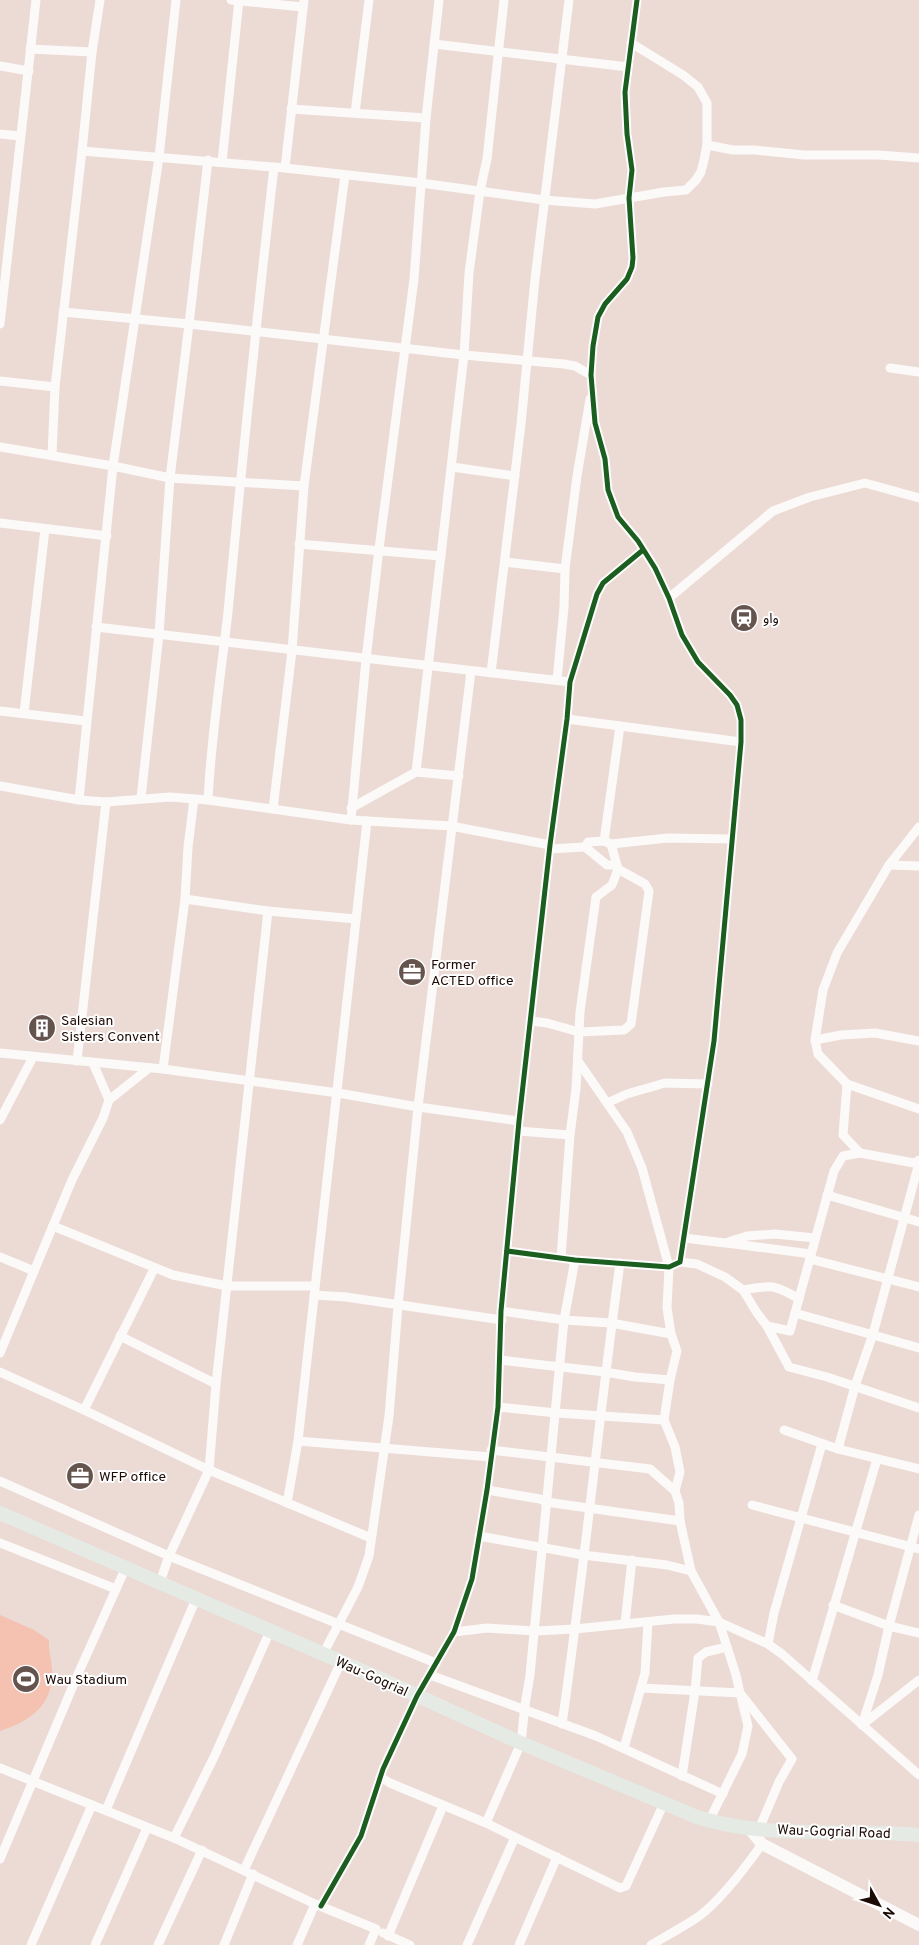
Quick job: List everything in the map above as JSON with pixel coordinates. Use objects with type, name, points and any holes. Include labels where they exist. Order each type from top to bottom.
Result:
[{"type":"main road","name":"Wau-Gogrial","points":[[0,1513],[521,1743],[664,1803],[709,1821],[754,1828]]},
{"type":"main road","name":"Wau-Gogrial Road","points":[[754,1828],[919,1835]]},
{"type":"street","points":[[0,324],[36,0]]},
{"type":"street","points":[[52,455],[55,386],[92,52],[100,0]]},
{"type":"street","points":[[79,800],[113,466],[159,157],[176,0]]},
{"type":"street","points":[[222,162],[236,0],[304,3],[285,168]]},
{"type":"street","points":[[355,113],[369,0]]},
{"type":"street","points":[[351,820],[378,549],[414,279],[426,118],[439,0]]},
{"type":"street","points":[[416,772],[452,467],[464,355],[470,273],[486,159],[504,0]]},
{"type":"street","points":[[491,673],[528,362],[544,200],[569,0]]},
{"type":"street","points":[[636,0],[625,92],[627,134],[632,170],[630,198],[634,249],[632,267],[627,279],[605,304],[598,317],[591,375],[595,423],[605,459],[608,490],[618,517],[655,568],[669,598],[682,634],[698,662],[730,695],[737,705],[741,720],[741,742],[714,1040],[680,1262]]},
{"type":"street","points":[[82,151],[208,160],[421,183],[544,200],[595,204],[680,191],[690,187],[701,172],[707,144],[707,103],[698,88],[683,74],[631,43]]},
{"type":"street","points":[[434,44],[628,67]]},
{"type":"street","points":[[30,49],[92,52]]},
{"type":"street","points":[[0,66],[29,71]]},
{"type":"street","points":[[291,109],[426,118]]},
{"type":"street","points":[[0,134],[20,136]]},
{"type":"street","points":[[707,144],[733,150],[755,150],[804,155],[878,155],[919,158]]},
{"type":"street","points":[[141,798],[159,634],[170,478],[208,160]]},
{"type":"street","points":[[208,800],[210,762],[225,643],[255,331],[274,167]]},
{"type":"street","points":[[273,809],[292,651],[304,486],[345,175]]},
{"type":"street","points":[[63,312],[323,338],[528,362],[564,364],[575,366],[591,375]]},
{"type":"street","points":[[890,368],[919,372]]},
{"type":"street","points":[[0,381],[55,386]]},
{"type":"street","points":[[557,680],[564,607],[565,569],[577,476],[592,386]]},
{"type":"street","points":[[0,447],[113,466],[170,478],[304,486]]},
{"type":"street","points":[[452,467],[515,476]]},
{"type":"street","points":[[669,598],[773,511],[780,508],[810,496],[865,483],[919,498]]},
{"type":"street","points":[[0,523],[107,536]]},
{"type":"street","points":[[24,712],[45,529]]},
{"type":"street","points":[[299,544],[378,549],[441,556]]},
{"type":"street","points":[[297,1945],[318,1905],[361,1836],[380,1776],[417,1696],[454,1632],[472,1579],[487,1490],[498,1407],[502,1315],[519,1120],[570,682],[597,594],[603,584],[643,550]]},
{"type":"street","points":[[505,562],[565,569]]},
{"type":"street","points":[[96,627],[570,682]]},
{"type":"street","points":[[322,1654],[366,1570],[371,1538],[389,1416],[418,1107],[471,671]]},
{"type":"street","points":[[0,711],[24,712],[86,721]]},
{"type":"street","points":[[567,719],[741,742]]},
{"type":"street","points":[[561,1258],[570,1135],[588,942],[596,897],[612,885],[617,867],[608,843],[620,726]]},
{"type":"street","points":[[351,808],[416,772],[459,776]]},
{"type":"street","points":[[0,786],[79,800],[106,802],[170,797],[208,800],[351,820],[451,826],[550,847],[585,847],[606,865],[617,867],[645,884],[649,891],[632,1020],[629,1027],[624,1030],[579,1032],[547,1023],[530,1021]]},
{"type":"street","points":[[163,1069],[185,900],[188,846],[194,799]]},
{"type":"street","points":[[76,1061],[106,802]]},
{"type":"street","points":[[287,1503],[298,1441],[367,821]]},
{"type":"street","points":[[919,827],[889,865],[837,953],[823,990],[815,1040],[818,1054],[847,1084],[919,1109]]},
{"type":"street","points":[[585,847],[588,842],[608,843],[668,838],[732,839]]},
{"type":"street","points":[[889,865],[919,866]]},
{"type":"street","points":[[185,900],[356,919]]},
{"type":"street","points":[[160,1582],[169,1556],[209,1470],[216,1384],[268,910]]},
{"type":"street","points":[[815,1040],[841,1035],[875,1033],[919,1041]]},
{"type":"street","points":[[0,1053],[33,1058],[163,1069],[519,1120]]},
{"type":"street","points":[[0,1120],[33,1058]]},
{"type":"street","points":[[578,1061],[627,1132],[642,1168],[669,1268],[667,1308],[671,1334],[678,1351],[670,1380],[664,1420],[675,1447],[680,1472],[675,1491]]},
{"type":"street","points":[[93,1063],[109,1100]]},
{"type":"street","points":[[0,1353],[72,1180],[103,1118],[109,1100],[149,1068]]},
{"type":"street","points":[[607,1103],[627,1094],[666,1083],[708,1084]]},
{"type":"street","points":[[847,1084],[843,1135],[860,1153]]},
{"type":"street","points":[[518,1131],[570,1135]]},
{"type":"street","points":[[767,1326],[790,1331],[834,1170],[843,1156],[860,1153],[914,1163],[919,1162],[873,1334],[855,1386],[838,1449]]},
{"type":"street","points":[[827,1195],[919,1222]]},
{"type":"street","points":[[53,1226],[173,1276],[227,1286],[315,1290],[398,1306],[611,1323],[671,1334]]},
{"type":"street","points":[[725,1243],[747,1236],[776,1234],[815,1238]]},
{"type":"street","points":[[684,1238],[810,1257],[919,1287]]},
{"type":"street","points":[[507,1251],[575,1260],[669,1268],[680,1262],[697,1264],[725,1278],[743,1290],[767,1326],[789,1367],[855,1386],[919,1408]]},
{"type":"street","points":[[0,1257],[34,1271]]},
{"type":"street","points":[[486,1823],[521,1743],[535,1631],[564,1320],[575,1260]]},
{"type":"street","points":[[562,1724],[576,1629],[604,1372],[620,1263]]},
{"type":"street","points":[[84,1410],[154,1269]]},
{"type":"street","points":[[743,1290],[766,1286],[781,1288],[799,1299]]},
{"type":"street","points":[[795,1313],[919,1348]]},
{"type":"street","points":[[120,1336],[216,1384]]},
{"type":"street","points":[[500,1360],[670,1380]]},
{"type":"street","points":[[0,1372],[209,1470],[371,1538]]},
{"type":"street","points":[[498,1407],[664,1420]]},
{"type":"street","points":[[784,1430],[838,1449],[919,1469]]},
{"type":"street","points":[[298,1441],[384,1448],[550,1457],[650,1469],[675,1491],[679,1503],[680,1521],[691,1571],[719,1622],[736,1675],[748,1726],[742,1754],[709,1821]]},
{"type":"street","points":[[768,1644],[774,1613],[822,1444]]},
{"type":"street","points":[[812,1681],[877,1459]]},
{"type":"street","points":[[0,1481],[169,1556],[436,1663]]},
{"type":"street","points":[[487,1490],[540,1499],[546,1502],[680,1521]]},
{"type":"street","points":[[752,1505],[856,1534],[919,1549]]},
{"type":"street","points":[[862,1725],[878,1675],[909,1546],[919,1515]]},
{"type":"street","points":[[478,1536],[543,1546],[583,1555],[632,1560],[691,1571]]},
{"type":"street","points":[[0,1542],[116,1589]]},
{"type":"street","points":[[625,1623],[632,1560]]},
{"type":"street","points":[[0,1859],[126,1568]]},
{"type":"street","points":[[106,1810],[196,1599]]},
{"type":"street","points":[[833,1605],[889,1626],[919,1633]]},
{"type":"street","points":[[454,1632],[487,1628],[535,1631],[576,1629],[674,1619],[719,1622],[768,1644],[782,1654],[919,1774]]},
{"type":"street","points":[[624,1748],[645,1673],[648,1622]]},
{"type":"street","points":[[174,1838],[215,1756],[270,1631]]},
{"type":"street","points":[[682,1776],[698,1658],[706,1652],[727,1647]]},
{"type":"street","points":[[244,1870],[341,1662]]},
{"type":"street","points":[[430,1675],[624,1748],[723,1794]]},
{"type":"street","points":[[862,1725],[919,1680]]},
{"type":"street","points":[[642,1688],[740,1693],[792,1759],[754,1828],[762,1844],[919,1926]]},
{"type":"street","points":[[0,1768],[202,1850],[318,1905],[410,1945]]},
{"type":"street","points":[[380,1776],[390,1784],[486,1823],[620,1888],[626,1886],[664,1803]]},
{"type":"street","points":[[31,1945],[92,1805]]},
{"type":"street","points":[[388,1936],[443,1806]]},
{"type":"street","points":[[95,1945],[147,1828]]},
{"type":"street","points":[[467,1945],[514,1837]]},
{"type":"street","points":[[651,1945],[698,1917],[706,1910],[744,1870],[762,1844]]},
{"type":"street","points":[[158,1945],[202,1850]]},
{"type":"street","points":[[518,1945],[557,1857]]},
{"type":"street","points":[[224,1945],[253,1874]]},
{"type":"street","points":[[369,1945],[376,1929]]},
{"type":"shaded area","name":"Wau Stadium","points":[[0,1615],[34,1630],[49,1640],[52,1671],[49,1694],[38,1710],[21,1722],[0,1731]]},
{"type":"cycle path","points":[[507,1251],[575,1260],[669,1267],[680,1262],[714,1041],[741,742],[741,720],[737,705],[730,695],[698,662],[682,635],[669,598],[655,568],[638,541],[618,517],[608,490],[605,459],[595,423],[591,375],[598,317],[605,304],[627,279],[632,267],[629,198],[632,170],[627,134],[625,92],[637,0]]},
{"type":"cycle path","points":[[321,1906],[361,1836],[383,1769],[417,1696],[454,1632],[472,1579],[487,1490],[498,1407],[501,1311],[519,1121],[570,682],[597,594],[603,583],[643,550]]},
{"type":"place","name":"واو","points":[[744,618]]},
{"type":"place","name":"Former ACTED office","points":[[412,972]]},
{"type":"place","name":"Salesian Sisters Convent","points":[[42,1028]]},
{"type":"place","name":"WFP office","points":[[80,1476]]},
{"type":"place","name":"Wau Stadium","points":[[26,1679]]}]
